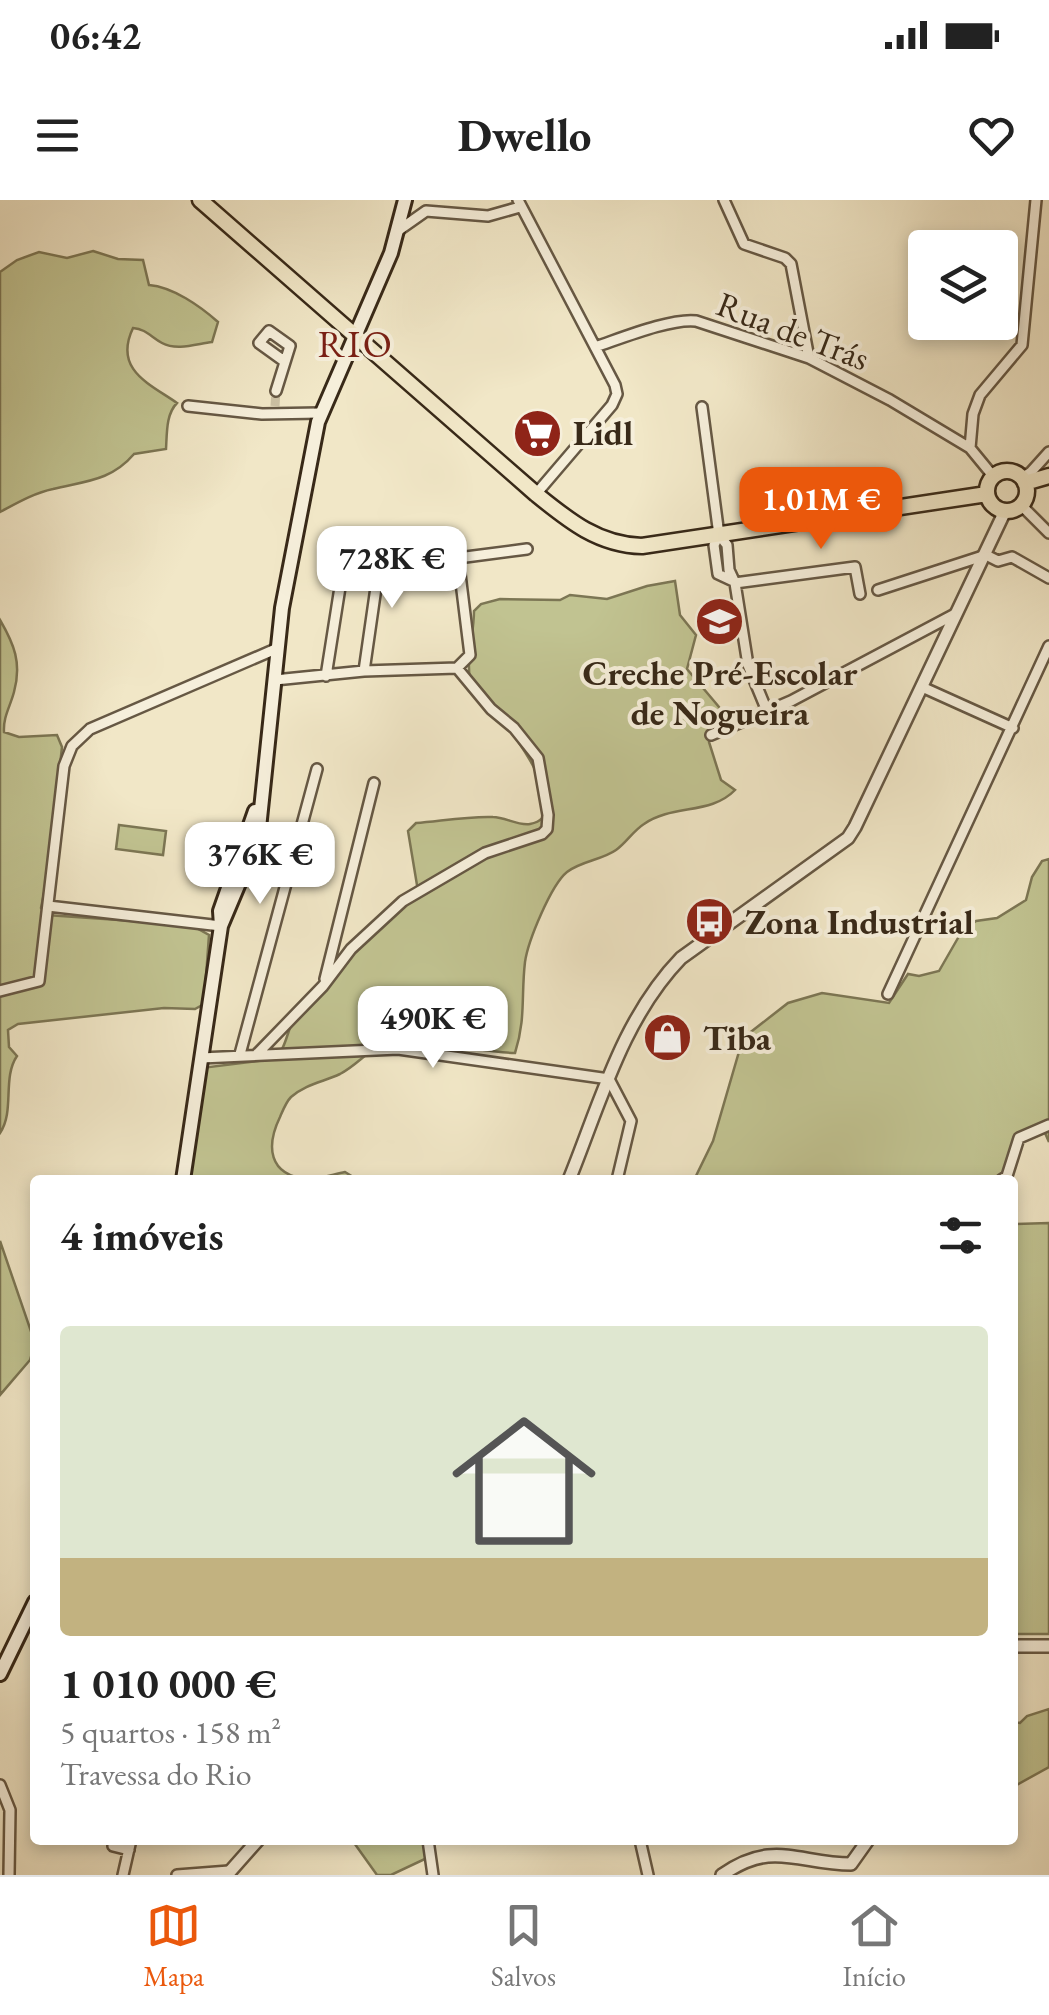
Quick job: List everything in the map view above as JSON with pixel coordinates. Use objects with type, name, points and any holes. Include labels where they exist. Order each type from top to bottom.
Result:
[{"type":"main road","points":[[200,200],[582,530],[642,546],[987,494]]},
{"type":"main road","points":[[184,1175],[222,926],[220,912],[261,795],[282,608],[320,413],[398,230],[404,200]]},
{"type":"main road","points":[[1023,480],[1026,497],[1021,505],[1005,511],[991,504],[987,494],[993,476],[1006,471],[1023,480],[1049,476]]},
{"type":"main road","points":[[0,1674],[30,1612]]},
{"type":"street","points":[[724,200],[744,244],[785,258],[791,264],[809,358]]},
{"type":"street","points":[[970,448],[972,414],[980,395],[1022,345],[1036,200]]},
{"type":"street","points":[[398,230],[426,211],[488,216],[519,203],[538,234],[617,394],[612,405],[536,494]]},
{"type":"street","name":"Rua de Trás","points":[[595,346],[684,320],[809,358],[970,448],[993,476]]},
{"type":"street","points":[[276,390],[284,362]]},
{"type":"street","points":[[188,406],[320,413]]},
{"type":"street","points":[[702,407],[719,535],[714,545],[718,574],[735,583],[855,567],[860,594]]},
{"type":"street","points":[[1023,480],[1049,452]]},
{"type":"street","points":[[1021,505],[1049,532]]},
{"type":"street","points":[[570,1175],[645,1000],[669,970],[848,838],[1005,511]]},
{"type":"street","points":[[326,676],[347,544],[415,546]]},
{"type":"street","points":[[364,672],[382,546]]},
{"type":"street","points":[[276,680],[457,668],[470,654],[458,558],[527,550]]},
{"type":"street","points":[[878,590],[986,555],[998,562],[1012,557],[1049,578]]},
{"type":"street","points":[[735,583],[748,665],[767,711]]},
{"type":"street","points":[[711,735],[767,711],[958,613]]},
{"type":"street","points":[[888,994],[1049,646]]},
{"type":"street","points":[[0,991],[39,981],[64,766],[80,736],[278,648]]},
{"type":"street","points":[[257,1054],[323,986],[351,949],[402,901],[485,852],[547,829],[538,758],[457,668]]},
{"type":"street","points":[[922,687],[1013,728]]},
{"type":"street","points":[[240,1054],[317,769]]},
{"type":"street","points":[[323,986],[374,783]]},
{"type":"street","points":[[48,906],[222,926]]},
{"type":"street","points":[[201,1058],[412,1050],[609,1079]]},
{"type":"street","points":[[609,1079],[632,1121],[618,1175]]},
{"type":"street","points":[[1007,1175],[1019,1138],[1049,1125]]},
{"type":"street","points":[[1018,1646],[1049,1646]]},
{"type":"street","points":[[0,1784],[10,1810],[9,1875]]},
{"type":"street","points":[[113,1846],[130,1845],[123,1875]]},
{"type":"street","points":[[177,1875],[228,1873],[249,1845]]},
{"type":"street","points":[[431,1845],[433,1875]]},
{"type":"street","points":[[641,1845],[648,1875]]},
{"type":"street","points":[[722,1875],[747,1860],[768,1855],[853,1870],[866,1845]]},
{"type":"green space","points":[[93,251],[118,259],[143,260],[149,285],[186,298],[218,322],[212,342],[174,346],[133,328],[128,343],[131,365],[146,382],[177,403],[169,418],[166,449],[134,454],[107,475],[39,493],[0,512],[0,272],[39,252],[67,258]]},
{"type":"green space","points":[[675,581],[680,615],[696,635],[687,669],[719,707],[720,720],[709,730],[709,742],[721,780],[735,790],[715,803],[655,818],[616,850],[573,868],[561,879],[541,914],[527,953],[521,1029],[515,1053],[407,1041],[377,1047],[350,1068],[309,1086],[286,1104],[272,1148],[278,1165],[292,1175],[187,1175],[201,1068],[274,1059],[278,1055],[308,999],[418,891],[408,831],[416,823],[498,817],[530,824],[544,816],[546,800],[539,778],[510,730],[470,679],[474,611],[481,604],[500,599],[560,600],[570,595],[607,599]]},
{"type":"green space","points":[[0,620],[17,663],[4,732],[19,737],[57,735],[62,747],[41,908],[47,915],[191,925],[209,935],[204,1004],[195,1009],[164,1008],[18,1024],[8,1030],[9,1047],[17,1056],[0,1133]]},
{"type":"green space","points":[[119,825],[166,831],[163,855],[116,849]]},
{"type":"green space","points":[[1049,859],[1049,1142],[1045,1133],[1028,1133],[1013,1143],[1007,1168],[1001,1175],[696,1175],[713,1141],[743,1038],[788,1003],[822,993],[889,1003],[908,974],[919,976],[939,971],[962,931],[976,921],[997,918],[1026,900],[1032,877],[1042,861]]},
{"type":"green space","points":[[1049,1223],[1049,1634],[1018,1634],[1018,1224]]},
{"type":"green space","points":[[0,1241],[30,1328],[30,1360],[0,1395]]},
{"type":"green space","points":[[1049,1709],[1049,1767],[1018,1784],[1018,1723]]},
{"type":"green space","points":[[356,1845],[423,1845],[427,1858],[391,1875],[377,1875]]},
{"type":"tunnel","points":[[275,406],[276,391]]},
{"type":"place","name":"Lidl","points":[[538,433]]},
{"type":"place","name":"Creche Pré-Escolar de Nogueira","points":[[720,621]]},
{"type":"place","name":"Zona Industrial","points":[[710,922]]},
{"type":"place","name":"Tiba","points":[[668,1038]]},
{"type":"district","name":"RIO","points":[[356,344]]}]
